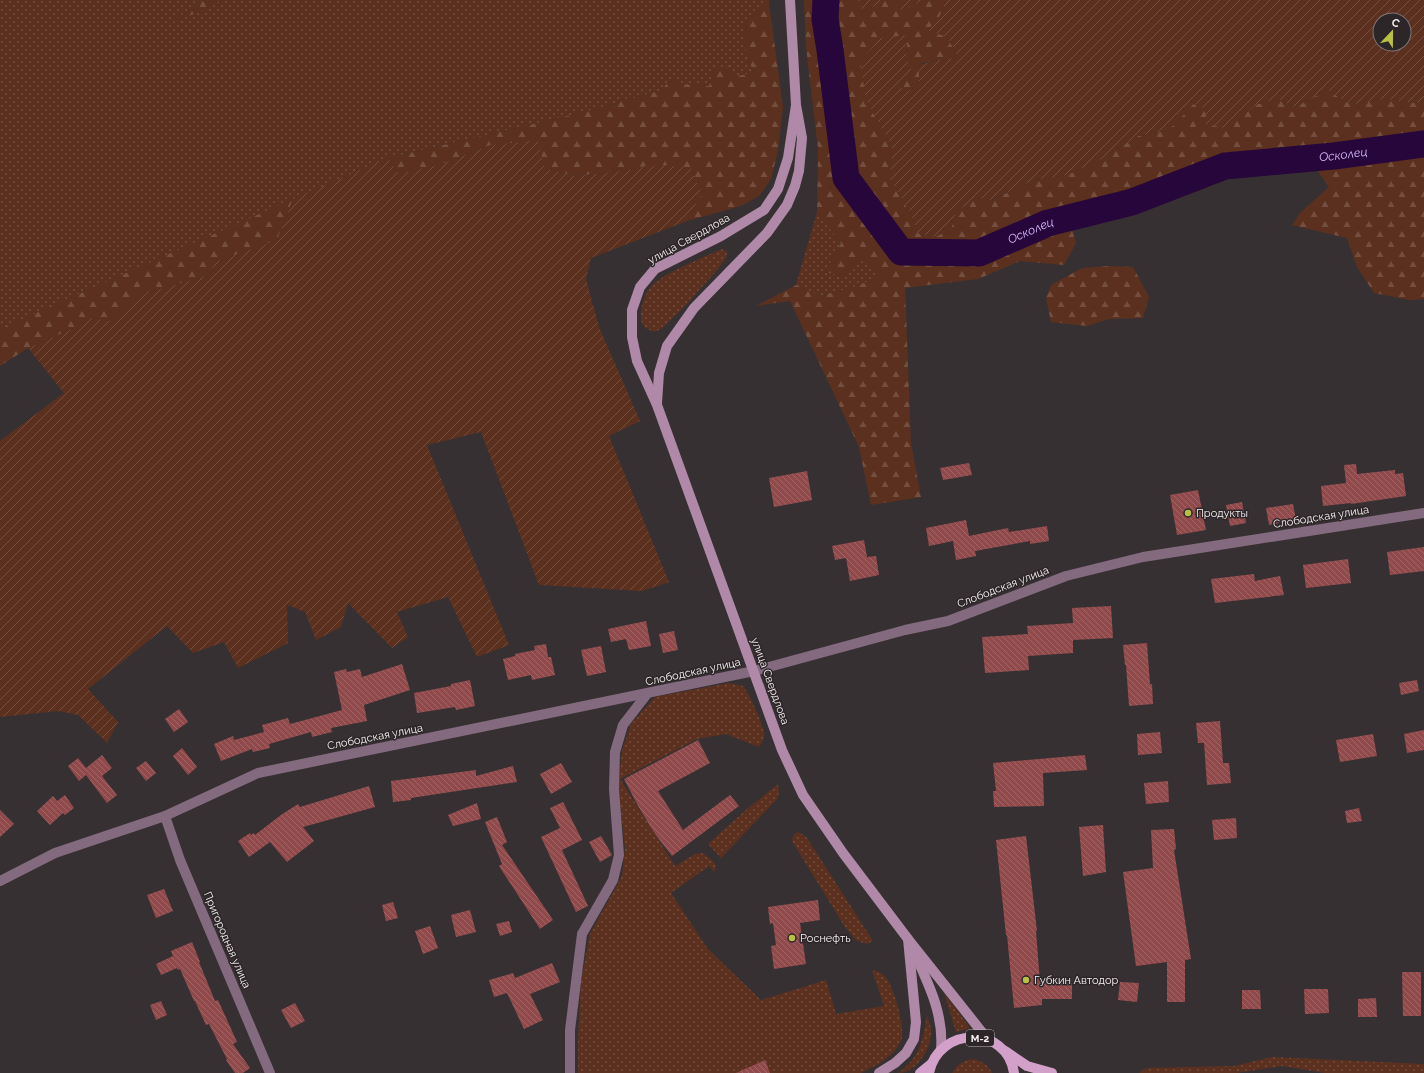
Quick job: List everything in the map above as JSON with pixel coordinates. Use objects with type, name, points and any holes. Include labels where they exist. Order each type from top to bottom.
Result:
[{"type":"main road","name":"улица Свердлова","points":[[657,405],[658,373],[667,346],[694,308],[767,233],[787,205],[796,181],[799,170],[802,138],[796,105],[790,0]]},
{"type":"main road","name":"улица Свердлова","points":[[796,105],[788,158],[778,189],[764,210],[721,236],[655,269],[640,287],[632,310],[632,337],[637,361],[657,405],[782,750],[803,795],[843,853],[908,939]]},
{"type":"main road","points":[[908,939],[989,1041]]},
{"type":"main road","points":[[908,939],[935,1001],[941,1026],[941,1049]]},
{"type":"main road","points":[[879,1073],[895,1063],[906,1052],[914,1039],[916,1022],[908,939]]},
{"type":"main road","name":"М-2","points":[[920,1073],[930,1068],[941,1049],[952,1041],[976,1037],[989,1041],[1027,1066],[1052,1073]]},
{"type":"main road","name":"М-2","points":[[1003,1050],[1009,1059],[1014,1073]]},
{"type":"street","name":"Слободская улица","points":[[0,881],[55,852],[165,816],[258,773],[754,671],[905,630],[948,621],[1066,576],[1143,557],[1424,513]]},
{"type":"street","points":[[570,1073],[570,1030],[582,934],[613,880],[619,855],[614,789],[614,752],[623,726],[648,694]]},
{"type":"street","name":"Пригородная улица","points":[[165,816],[180,860],[270,1073]]},
{"type":"green space","points":[[0,0],[205,0],[172,22],[197,13],[221,0],[769,0],[769,3],[745,20],[746,55],[754,73],[736,77],[715,69],[709,86],[682,84],[670,79],[662,90],[593,110],[388,158],[0,329]]},
{"type":"green space","points":[[205,0],[221,0],[197,13],[169,23]]},
{"type":"green space","points":[[804,0],[821,0],[820,19],[840,181],[898,259],[985,239],[903,247],[854,175],[833,17],[833,0],[858,0],[863,13],[880,2],[880,0],[900,0],[899,10],[926,0],[946,0],[939,18],[947,37],[959,58],[919,64],[919,84],[900,97],[903,79],[912,73],[906,55],[908,35],[866,100],[892,147],[890,179],[911,214],[918,233],[935,237],[951,229],[956,212],[976,198],[992,200],[1034,180],[1067,175],[1098,161],[1138,136],[1166,131],[1177,122],[1193,104],[1240,119],[1254,105],[1277,99],[1295,107],[1327,90],[1345,101],[1357,104],[1383,99],[1415,103],[1424,101],[1424,299],[1409,300],[1374,293],[1357,267],[1347,238],[1292,225],[1300,213],[1329,187],[1299,145],[1222,162],[1128,199],[1065,206],[1076,243],[1064,265],[1020,261],[978,279],[905,288],[911,443],[921,497],[871,505],[859,447],[790,301],[756,306],[796,285],[819,296],[851,288],[879,277],[862,256],[842,276],[825,272],[841,243],[817,212],[818,149],[806,47]]},
{"type":"green space","points":[[858,0],[880,0],[881,2],[863,13]]},
{"type":"green space","points":[[900,0],[926,0],[899,10]]},
{"type":"green space","points":[[946,0],[1424,0],[1424,101],[1415,103],[1383,99],[1357,104],[1345,101],[1327,90],[1295,107],[1277,99],[1255,105],[1240,119],[1225,128],[1205,124],[1207,109],[1193,104],[1177,122],[1166,131],[1138,136],[1098,161],[1067,175],[1034,180],[991,200],[976,198],[956,212],[951,229],[935,237],[918,233],[911,214],[890,179],[892,147],[866,100],[860,61],[881,38],[908,35],[906,55],[912,73],[903,79],[901,96],[919,84],[919,65],[939,60],[959,58],[947,37],[927,30],[939,18]]},
{"type":"green space","points":[[769,3],[783,107],[778,151],[771,179],[759,196],[741,206],[687,221],[702,193],[644,166],[629,170],[576,176],[545,169],[491,145],[442,164],[399,174],[388,158],[593,110],[662,90],[670,79],[682,84],[709,86],[715,69],[728,65],[736,76],[754,73],[746,55],[745,20]]},
{"type":"green space","points":[[538,140],[545,169],[576,176],[629,170],[644,166],[667,165],[690,168],[702,193],[687,221],[591,258],[586,279],[599,327],[640,421],[609,436],[669,582],[642,591],[539,585],[481,432],[427,445],[509,645],[477,657],[448,597],[397,612],[408,637],[392,648],[348,603],[341,627],[316,640],[305,612],[287,605],[288,643],[238,668],[224,642],[193,653],[167,626],[88,689],[118,722],[107,743],[78,715],[58,711],[0,717],[0,441],[64,393],[28,348],[72,329],[92,318],[110,321],[144,294],[209,275],[215,262],[277,240],[293,199],[388,158],[399,174],[442,164],[491,145]]},
{"type":"green space","points":[[293,199],[277,240],[215,262],[209,275],[144,294],[110,321],[92,318],[72,329],[28,348],[0,366],[0,329]]},
{"type":"green space","points":[[817,212],[841,243],[825,272],[842,276],[862,256],[880,277],[851,288],[819,296],[796,285]]},
{"type":"green space","points":[[722,249],[727,252],[726,258],[685,306],[662,328],[655,332],[644,326],[641,319],[642,305],[647,292],[655,283],[672,272]]},
{"type":"green space","points":[[1109,266],[1133,267],[1149,297],[1143,318],[1109,319],[1087,326],[1051,322],[1046,298],[1051,285],[1082,268]]},
{"type":"green space","points":[[729,683],[743,686],[749,695],[764,732],[764,738],[759,747],[726,734],[697,739],[620,779],[675,866],[695,854],[702,853],[712,860],[716,866],[714,872],[709,866],[671,893],[708,949],[761,1000],[826,980],[836,1014],[884,1006],[872,970],[881,973],[887,980],[894,995],[900,1014],[902,1039],[897,1048],[889,1057],[861,1073],[578,1073],[581,982],[590,934],[622,876],[625,848],[618,787],[622,751],[631,724],[655,697]]},
{"type":"green space","points":[[778,784],[779,792],[777,799],[721,858],[708,844]]},
{"type":"green space","points":[[797,832],[807,838],[873,941],[866,944],[856,940],[845,927],[792,841],[793,836]]},
{"type":"green space","points":[[944,993],[970,1028],[956,1032]]},
{"type":"green space","points":[[927,1015],[930,1024],[931,1037],[926,1052],[911,1069],[898,1073],[916,1055],[922,1040]]},
{"type":"green space","points":[[1272,1057],[1424,1064],[1424,1073],[1325,1073],[1282,1066],[1236,1073],[1139,1073],[1146,1068],[1234,1066]]},
{"type":"green space","points":[[973,1059],[984,1064],[992,1073],[952,1073],[961,1063]]},
{"type":"building","points":[[969,463],[972,475],[943,480],[940,468]]},
{"type":"building","points":[[1356,464],[1357,474],[1395,470],[1395,474],[1403,473],[1406,496],[1351,504],[1323,506],[1321,486],[1346,483],[1344,465]]},
{"type":"building","points":[[807,471],[812,500],[774,507],[769,478]]},
{"type":"building","name":"Продукты","points":[[1198,490],[1206,530],[1177,535],[1170,495]]},
{"type":"building","points":[[1242,502],[1246,523],[1230,526],[1226,505]]},
{"type":"building","points":[[1293,504],[1296,520],[1269,525],[1266,508]]},
{"type":"building","points":[[966,520],[969,536],[1008,528],[1009,532],[1047,526],[1049,541],[1030,544],[1030,541],[975,551],[976,556],[956,560],[953,541],[929,546],[926,528]]},
{"type":"building","points":[[864,540],[867,557],[876,556],[879,575],[850,581],[846,558],[835,560],[832,546]]},
{"type":"building","points":[[1424,547],[1424,571],[1390,575],[1387,552]]},
{"type":"building","points":[[1348,559],[1351,583],[1306,588],[1303,565]]},
{"type":"building","points":[[1254,574],[1255,581],[1280,576],[1284,595],[1215,603],[1211,579]]},
{"type":"building","points":[[1111,606],[1113,638],[1073,640],[1073,653],[1028,656],[1029,670],[985,673],[982,637],[1028,634],[1027,626],[1073,623],[1072,608]]},
{"type":"building","points":[[646,621],[651,646],[629,650],[626,639],[611,642],[608,629]]},
{"type":"building","points":[[674,631],[678,650],[663,653],[659,634]]},
{"type":"building","points":[[1147,643],[1153,704],[1129,706],[1123,645]]},
{"type":"building","points":[[546,644],[548,657],[551,657],[555,675],[532,680],[531,675],[508,680],[503,659],[515,656],[515,654],[535,650],[534,646]]},
{"type":"building","points":[[601,646],[606,672],[587,676],[581,650]]},
{"type":"building","points":[[402,664],[410,690],[364,705],[367,721],[331,728],[332,732],[312,737],[311,732],[269,744],[270,748],[253,752],[252,749],[221,761],[214,744],[233,736],[234,740],[264,732],[262,725],[288,718],[290,724],[342,710],[334,672],[346,669],[347,672],[360,669],[362,677]]},
{"type":"building","points":[[470,680],[475,706],[456,710],[455,707],[417,713],[414,693],[451,686],[451,684]]},
{"type":"building","points":[[1417,680],[1419,691],[1401,695],[1399,683]]},
{"type":"building","points":[[179,709],[188,722],[174,732],[165,719]]},
{"type":"building","points":[[1220,721],[1223,763],[1229,763],[1231,783],[1207,785],[1204,743],[1198,743],[1196,723]]},
{"type":"building","points":[[1424,730],[1424,750],[1407,753],[1404,734]]},
{"type":"building","points":[[1160,732],[1162,753],[1138,755],[1137,734]]},
{"type":"building","points":[[1373,734],[1377,756],[1340,762],[1336,740]]},
{"type":"building","points":[[698,740],[710,763],[658,791],[683,830],[730,795],[739,806],[672,856],[655,834],[624,779]]},
{"type":"building","points":[[182,748],[197,767],[188,775],[173,756]]},
{"type":"building","points":[[102,755],[112,768],[102,776],[117,795],[107,803],[86,775],[79,781],[68,766],[78,758],[86,768]]},
{"type":"building","points":[[1085,755],[1087,770],[1043,773],[1044,806],[994,807],[993,791],[996,791],[993,763]]},
{"type":"building","points":[[146,761],[156,773],[146,781],[136,768]]},
{"type":"building","points":[[561,763],[572,782],[551,794],[540,774]]},
{"type":"building","points":[[513,766],[517,782],[393,802],[391,781],[476,770],[476,776]]},
{"type":"building","points":[[1168,781],[1169,802],[1146,804],[1144,783]]},
{"type":"building","points":[[369,786],[375,807],[303,827],[314,841],[287,862],[270,842],[249,857],[238,841],[250,833],[251,835],[254,833],[255,835],[298,804],[300,807]]},
{"type":"building","points":[[65,795],[74,808],[65,815],[63,813],[50,825],[37,811],[53,796],[57,801]]},
{"type":"building","points":[[563,802],[582,840],[562,850],[588,906],[576,912],[541,837],[560,828],[550,808]]},
{"type":"building","points":[[477,803],[481,819],[453,826],[448,815]]},
{"type":"building","points":[[1359,808],[1362,821],[1347,823],[1345,811]]},
{"type":"building","points":[[0,810],[14,824],[0,837]]},
{"type":"building","points":[[497,817],[507,842],[502,845],[553,920],[540,929],[499,866],[502,864],[485,822]]},
{"type":"building","points":[[1236,818],[1237,838],[1214,840],[1212,820]]},
{"type":"building","points":[[1103,825],[1106,872],[1083,876],[1079,827]]},
{"type":"building","points":[[1174,829],[1176,849],[1174,850],[1191,959],[1185,960],[1185,1002],[1167,1002],[1167,962],[1136,966],[1123,872],[1153,868],[1151,830]]},
{"type":"building","points":[[601,836],[612,855],[600,862],[589,842]]},
{"type":"building","points":[[1026,836],[1037,931],[1040,983],[1072,983],[1072,999],[1042,999],[1042,1005],[1014,1008],[996,840]]},
{"type":"building","points":[[164,889],[173,911],[156,918],[147,895]]},
{"type":"building","points":[[818,900],[820,920],[800,923],[806,964],[774,969],[771,946],[776,945],[773,923],[770,924],[768,907]]},
{"type":"building","points":[[393,902],[398,918],[386,921],[382,905]]},
{"type":"building","points":[[470,910],[476,932],[456,937],[451,915]]},
{"type":"building","points":[[509,921],[512,932],[500,936],[496,924]]},
{"type":"building","points":[[430,926],[438,948],[423,954],[415,931]]},
{"type":"building","points":[[192,942],[215,1001],[218,1000],[237,1042],[233,1044],[250,1068],[243,1073],[235,1073],[226,1060],[227,1059],[209,1024],[206,1025],[180,969],[178,970],[177,968],[161,975],[156,964],[173,956],[171,951]]},
{"type":"building","points":[[552,963],[560,982],[530,994],[543,1020],[524,1029],[507,993],[494,997],[489,980],[513,973],[515,978]]},
{"type":"building","points":[[1402,972],[1421,972],[1421,1016],[1403,1016]]},
{"type":"building","points":[[1120,982],[1139,983],[1137,1002],[1118,1000]]},
{"type":"building","points":[[1304,989],[1328,989],[1329,1013],[1305,1014]]},
{"type":"building","points":[[1242,990],[1260,990],[1261,1009],[1242,1009]]},
{"type":"building","points":[[1376,998],[1377,1017],[1358,1017],[1358,999]]},
{"type":"building","points":[[161,1001],[167,1015],[156,1020],[150,1005]]},
{"type":"building","points":[[295,1003],[305,1021],[291,1028],[281,1010]]},
{"type":"building","points":[[765,1060],[770,1073],[736,1073]]},
{"type":"waterway","name":"Осколец","points":[[826,0],[825,19],[846,178],[901,252],[979,253],[1048,223],[1132,202],[1225,166],[1334,156],[1424,144]]},
{"type":"place","name":"Продукты","points":[[1188,513]]},
{"type":"place","name":"Роснефть","points":[[792,938]]},
{"type":"place","name":"Губкин Автодор","points":[[1026,980]]}]
